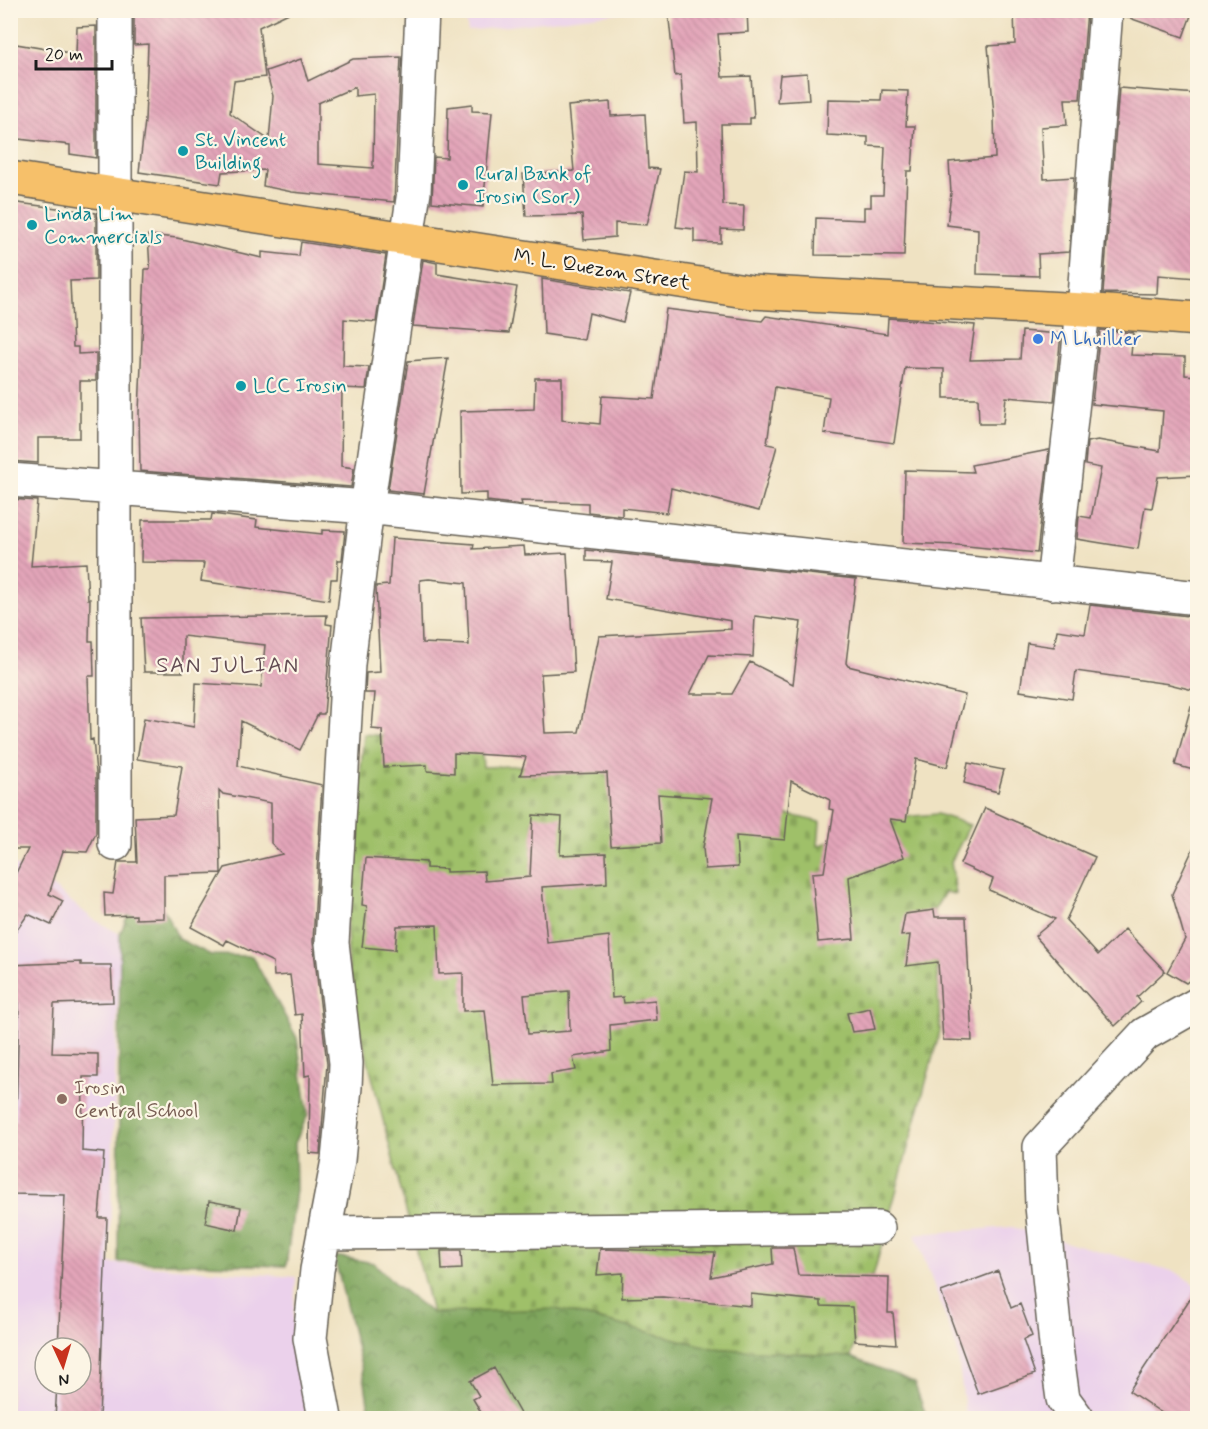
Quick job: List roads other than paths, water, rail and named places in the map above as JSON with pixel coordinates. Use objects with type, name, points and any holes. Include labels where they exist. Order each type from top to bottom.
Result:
[{"type":"main road","name":"M. L. Quezon Street","points":[[10,178],[752,292],[1083,310],[1197,319]]},
{"type":"street","points":[[115,10],[115,844]]},
{"type":"street","points":[[325,1419],[310,1338],[317,1270],[338,1160],[345,1075],[332,943],[348,664],[368,507],[414,192],[422,10]]},
{"type":"street","points":[[1053,583],[1083,310],[1106,10]]},
{"type":"street","points":[[10,480],[368,507],[1197,598]]},
{"type":"street","points":[[1077,1419],[1064,1399],[1057,1355],[1042,1206],[1040,1147],[1145,1034],[1197,1004]]},
{"type":"street","points":[[324,1233],[878,1228]]},
{"type":"place","name":"St. Vincent Building","points":[[183,151]]},
{"type":"place","name":"Rural Bank of Irosin (Sor.)","points":[[463,185]]},
{"type":"place","name":"Linda Lim Commercials","points":[[32,225]]},
{"type":"place","name":"M Lhuillier","points":[[1038,339]]},
{"type":"place","name":"LCC Irosin","points":[[241,386]]},
{"type":"place","name":"Irosin Central School","points":[[62,1099]]},
{"type":"district","name":"SAN JULIAN","points":[[228,666]]}]
